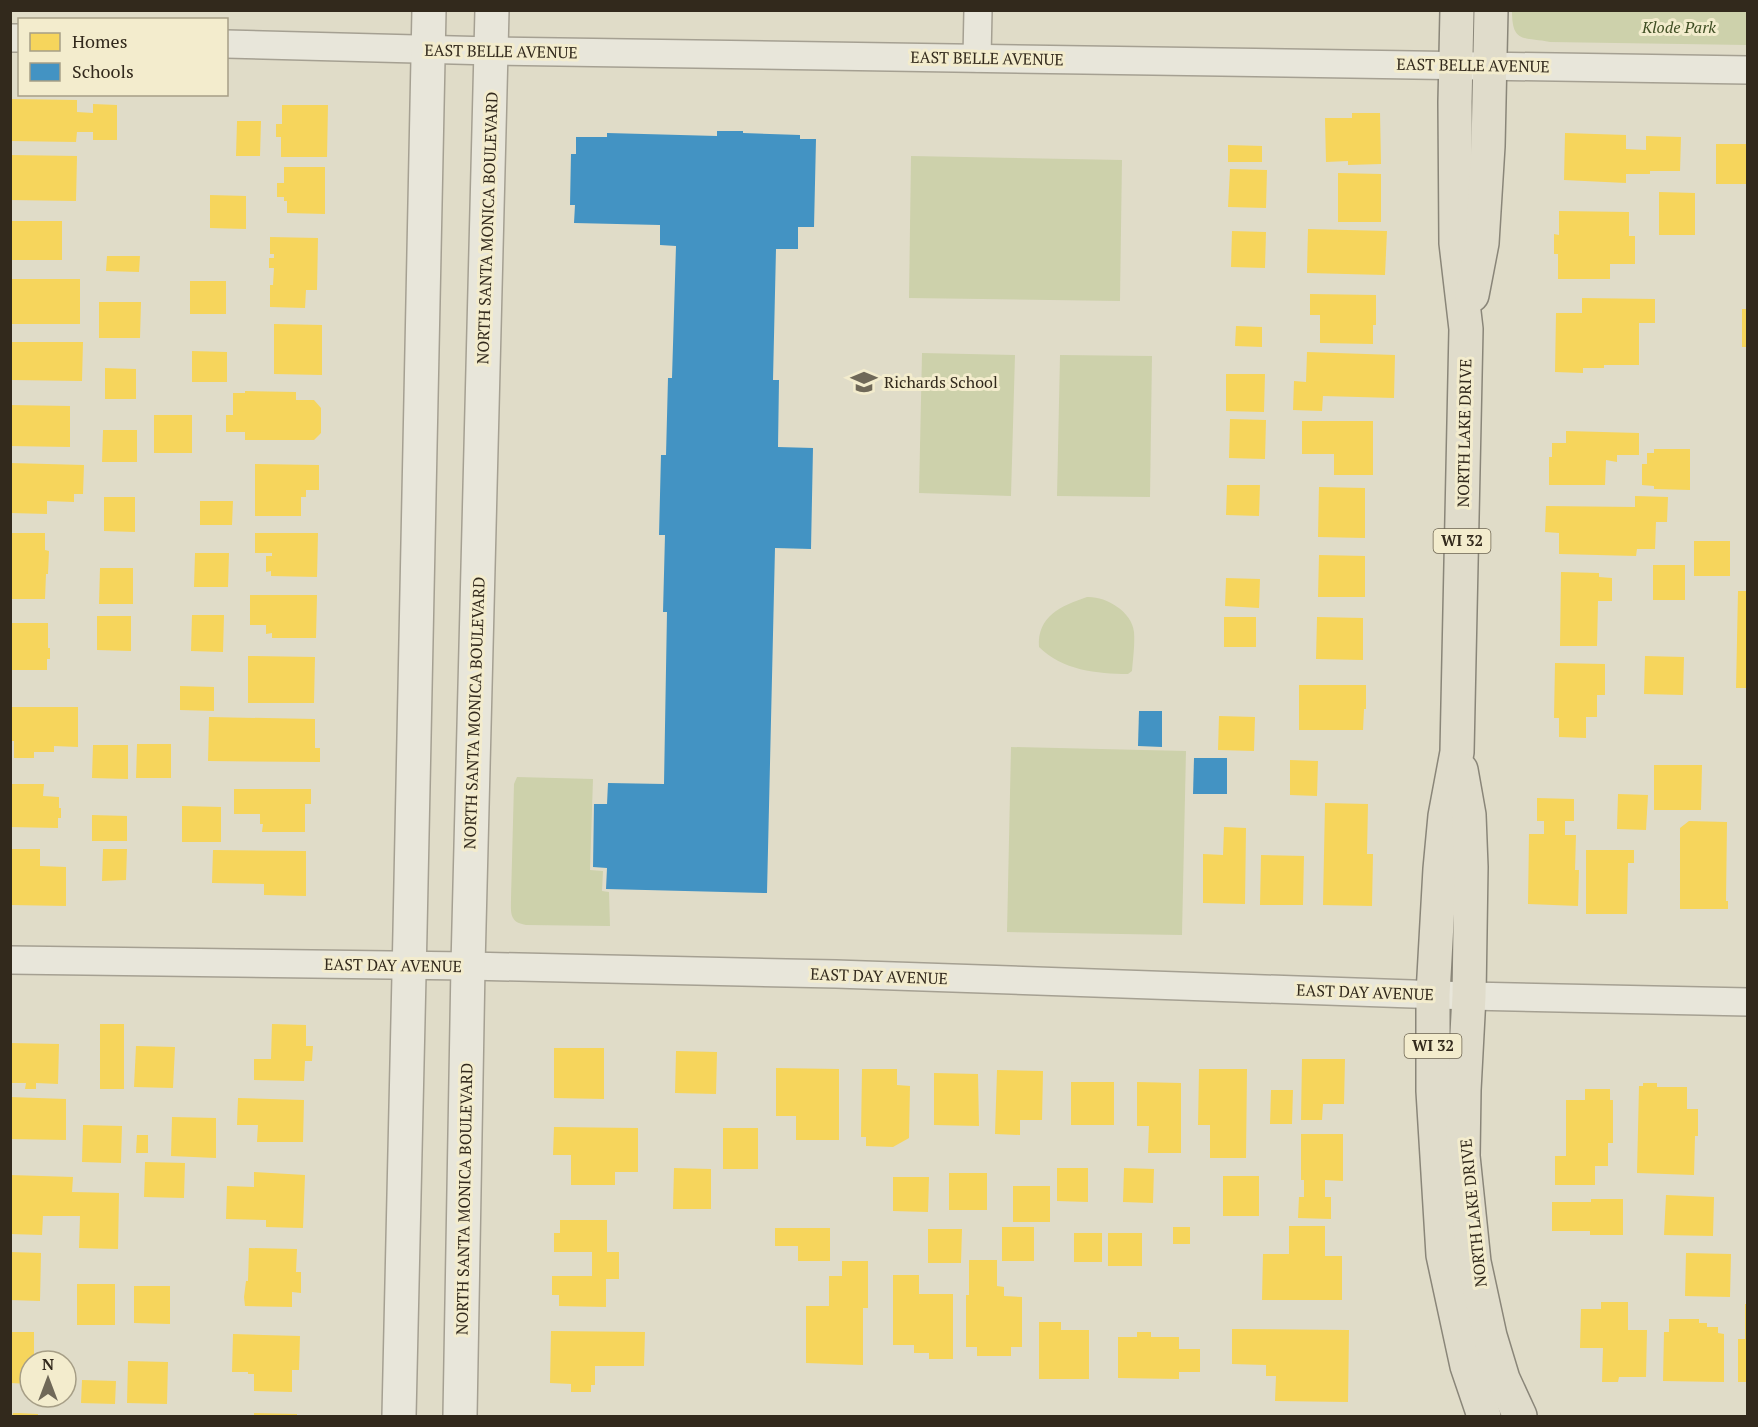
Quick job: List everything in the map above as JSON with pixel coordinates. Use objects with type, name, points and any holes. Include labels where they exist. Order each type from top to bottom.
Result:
[{"type":"main road","name":"NORTH LAKE DRIVE","points":[[1457,10],[1456,243],[1466,329],[1458,752],[1445,816],[1437,903],[1433,994],[1433,1091],[1443,1255],[1467,1366],[1484,1416]]},
{"type":"main road","name":"NORTH LAKE DRIVE","points":[[1466,329],[1482,243],[1488,146],[1491,10]]},
{"type":"main road","name":"NORTH LAKE DRIVE","points":[[1458,752],[1469,815],[1471,867],[1470,996],[1464,1090],[1463,1156],[1474,1262],[1490,1336],[1503,1379],[1520,1416]]},
{"type":"street","points":[[399,1416],[429,10]]},
{"type":"street","name":"NORTH SANTA MONICA BOULEVARD","points":[[460,1416],[468,966],[492,10]]},
{"type":"street","points":[[977,58],[978,10]]},
{"type":"street","name":"EAST BELLE AVENUE","points":[[228,44],[428,50],[1748,70]]},
{"type":"street","name":"EAST DAY AVENUE","points":[[10,960],[836,974],[1470,996],[1748,1002]]},
{"type":"green space","name":"Klode Park","points":[[1512,11],[1747,11],[1747,45],[1533,40],[1517,34],[1514,29]]},
{"type":"green space","points":[[911,156],[1122,160],[1120,301],[909,298]]},
{"type":"green space","points":[[922,353],[1015,355],[1011,496],[919,493]]},
{"type":"green space","points":[[1060,355],[1152,356],[1150,497],[1057,496]]},
{"type":"green space","points":[[1087,597],[1102,599],[1116,606],[1123,611],[1132,624],[1134,637],[1132,671],[1128,674],[1092,672],[1069,666],[1048,655],[1039,647],[1039,636],[1046,620],[1068,604]]},
{"type":"green space","points":[[1011,747],[1186,751],[1182,935],[1007,932]]},
{"type":"green space","points":[[517,777],[593,779],[590,870],[603,871],[602,891],[609,892],[610,926],[526,925],[516,922],[512,916],[514,784]]},
{"type":"building: Homes","points":[[10,99],[77,100],[77,112],[93,113],[93,104],[117,105],[117,140],[93,140],[93,132],[77,132],[76,142],[10,141]]},
{"type":"building: Homes","points":[[282,105],[328,105],[327,157],[281,157],[281,137],[276,137],[276,124],[282,124]]},
{"type":"building: Homes","points":[[1352,113],[1380,113],[1381,164],[1348,165],[1348,161],[1326,162],[1325,118],[1352,118]]},
{"type":"building: Homes","points":[[237,121],[261,121],[260,156],[236,156]]},
{"type":"building: Homes","points":[[1565,133],[1626,135],[1626,149],[1646,150],[1646,136],[1681,137],[1680,171],[1626,174],[1626,183],[1564,180]]},
{"type":"building: Homes","points":[[1716,144],[1748,144],[1748,184],[1716,184]]},
{"type":"building: Homes","points":[[1228,145],[1262,146],[1262,162],[1228,162]]},
{"type":"building: Homes","points":[[10,155],[77,156],[76,201],[10,200]]},
{"type":"building: Homes","points":[[284,167],[325,167],[325,214],[287,213],[287,201],[284,201],[284,197],[277,197],[277,183],[284,183]]},
{"type":"building: Homes","points":[[1230,169],[1267,170],[1266,208],[1228,207]]},
{"type":"building: Homes","points":[[1338,173],[1381,174],[1381,222],[1338,222]]},
{"type":"building: Homes","points":[[1659,192],[1695,193],[1695,235],[1659,235]]},
{"type":"building: Homes","points":[[210,195],[246,196],[246,229],[210,228]]},
{"type":"building: Homes","points":[[1559,211],[1629,212],[1629,236],[1635,236],[1635,264],[1610,264],[1610,279],[1558,279],[1558,254],[1554,254],[1554,234],[1559,235]]},
{"type":"building: Homes","points":[[10,221],[62,221],[62,260],[10,260]]},
{"type":"building: Homes","points":[[1308,229],[1387,231],[1385,275],[1307,273]]},
{"type":"building: Homes","points":[[1232,231],[1266,232],[1265,268],[1231,267]]},
{"type":"building: Homes","points":[[270,237],[318,238],[317,290],[306,290],[305,308],[270,307],[270,285],[273,285],[274,268],[269,268],[269,258],[274,258],[274,254],[270,254]]},
{"type":"building: Homes","points":[[107,256],[140,256],[139,272],[106,271]]},
{"type":"building: Homes","points":[[10,279],[80,279],[80,324],[10,324]]},
{"type":"building: Homes","points":[[190,281],[226,281],[226,314],[190,314]]},
{"type":"building: Homes","points":[[1310,294],[1376,295],[1376,325],[1373,325],[1373,344],[1320,343],[1320,315],[1310,315]]},
{"type":"building: Homes","points":[[1582,298],[1655,299],[1655,323],[1639,323],[1639,365],[1604,365],[1604,368],[1583,368],[1583,373],[1555,372],[1556,313],[1582,313]]},
{"type":"building: Homes","points":[[99,302],[141,302],[140,338],[99,338]]},
{"type":"building: Homes","points":[[1742,309],[1748,309],[1748,347],[1742,347]]},
{"type":"building: Homes","points":[[274,324],[322,325],[322,375],[274,374]]},
{"type":"building: Homes","points":[[1236,326],[1262,327],[1262,347],[1235,346]]},
{"type":"building: Homes","points":[[10,342],[83,342],[82,381],[12,380]]},
{"type":"building: Homes","points":[[192,351],[227,352],[227,382],[192,382]]},
{"type":"building: Homes","points":[[1307,352],[1395,355],[1394,398],[1323,396],[1322,411],[1293,410],[1294,381],[1306,382]]},
{"type":"building: Homes","points":[[105,368],[136,369],[136,399],[105,399]]},
{"type":"building: Homes","points":[[1226,374],[1265,374],[1264,412],[1226,411]]},
{"type":"building: Homes","points":[[245,391],[296,392],[296,400],[314,400],[321,408],[321,433],[314,440],[245,440],[245,432],[226,432],[226,415],[233,415],[233,393],[245,393]]},
{"type":"building: Homes","points":[[10,405],[70,406],[70,447],[10,446]]},
{"type":"building: Homes","points":[[154,415],[192,415],[192,453],[154,453]]},
{"type":"building: Homes","points":[[1230,419],[1266,420],[1265,459],[1229,458]]},
{"type":"building: Homes","points":[[1302,421],[1373,421],[1373,475],[1334,475],[1334,454],[1302,454]]},
{"type":"building: Homes","points":[[103,430],[137,430],[137,462],[102,462]]},
{"type":"building: Homes","points":[[1566,431],[1639,433],[1639,455],[1617,455],[1617,462],[1606,460],[1605,485],[1549,485],[1549,457],[1552,457],[1552,443],[1566,443]]},
{"type":"building: Homes","points":[[1654,449],[1690,449],[1690,490],[1654,489],[1654,486],[1642,485],[1642,464],[1647,464],[1647,453],[1654,453]]},
{"type":"building: Homes","points":[[10,463],[84,465],[83,494],[74,494],[74,502],[47,501],[47,514],[10,513]]},
{"type":"building: Homes","points":[[255,464],[319,465],[319,490],[306,490],[306,497],[301,497],[301,516],[255,516]]},
{"type":"building: Homes","points":[[1227,485],[1260,485],[1259,516],[1226,515]]},
{"type":"building: Homes","points":[[1319,487],[1365,488],[1365,538],[1318,537]]},
{"type":"building: Homes","points":[[1635,496],[1668,497],[1667,522],[1656,522],[1655,549],[1637,549],[1636,556],[1559,554],[1559,533],[1545,532],[1546,506],[1635,507]]},
{"type":"building: Homes","points":[[104,497],[135,497],[135,532],[104,531]]},
{"type":"building: Homes","points":[[200,501],[233,501],[232,525],[200,525]]},
{"type":"building: Homes","points":[[10,533],[45,533],[45,550],[49,551],[45,599],[10,599]]},
{"type":"building: Homes","points":[[255,533],[318,533],[317,577],[271,576],[271,571],[266,572],[266,556],[272,556],[272,553],[255,553]]},
{"type":"building: Homes","points":[[1694,541],[1730,541],[1730,576],[1694,576]]},
{"type":"building: Homes","points":[[195,553],[229,553],[228,587],[194,587]]},
{"type":"building: Homes","points":[[1319,555],[1365,556],[1365,597],[1318,597]]},
{"type":"building: Homes","points":[[1653,565],[1685,565],[1685,600],[1653,600]]},
{"type":"building: Homes","points":[[100,568],[133,568],[133,604],[99,604]]},
{"type":"building: Homes","points":[[1561,572],[1599,573],[1599,577],[1612,578],[1612,601],[1598,601],[1597,646],[1560,646]]},
{"type":"building: Homes","points":[[1226,578],[1260,579],[1259,608],[1225,606]]},
{"type":"building: Homes","points":[[1738,591],[1748,591],[1748,688],[1736,688]]},
{"type":"building: Homes","points":[[250,595],[317,595],[316,638],[272,638],[272,633],[266,634],[266,625],[250,625]]},
{"type":"building: Homes","points":[[192,615],[224,615],[223,652],[191,651]]},
{"type":"building: Homes","points":[[97,616],[131,616],[131,651],[97,650]]},
{"type":"building: Homes","points":[[1224,617],[1256,617],[1256,647],[1224,647]]},
{"type":"building: Homes","points":[[1317,617],[1363,618],[1363,660],[1316,659]]},
{"type":"building: Homes","points":[[10,623],[48,623],[50,659],[47,659],[47,670],[10,670]]},
{"type":"building: Homes","points":[[248,656],[315,657],[314,703],[248,703]]},
{"type":"building: Homes","points":[[1645,656],[1684,657],[1683,695],[1644,694]]},
{"type":"building: Homes","points":[[1555,663],[1605,664],[1605,695],[1597,695],[1597,717],[1586,717],[1586,738],[1559,737],[1559,718],[1554,718]]},
{"type":"building: Homes","points":[[1299,685],[1366,685],[1363,730],[1299,730]]},
{"type":"building: Homes","points":[[180,686],[214,687],[214,711],[180,710]]},
{"type":"building: Homes","points":[[10,707],[78,707],[78,747],[54,746],[54,752],[34,752],[34,758],[14,758],[14,741],[10,741]]},
{"type":"building: Homes","points":[[1219,716],[1255,717],[1254,751],[1218,750]]},
{"type":"building: Homes","points":[[209,717],[315,719],[315,748],[320,748],[320,762],[208,761]]},
{"type":"building: Homes","points":[[137,744],[171,744],[171,778],[136,778]]},
{"type":"building: Homes","points":[[93,745],[128,745],[128,779],[92,778]]},
{"type":"building: Homes","points":[[1290,760],[1318,761],[1317,796],[1290,795]]},
{"type":"building: Homes","points":[[1654,765],[1702,765],[1701,810],[1654,810]]},
{"type":"building: Homes","points":[[10,784],[44,784],[43,796],[59,797],[61,818],[58,818],[58,828],[10,827]]},
{"type":"building: Homes","points":[[234,789],[311,789],[311,804],[305,804],[305,832],[262,832],[263,824],[260,824],[260,814],[234,814]]},
{"type":"building: Homes","points":[[1618,794],[1648,795],[1646,830],[1617,829]]},
{"type":"building: Homes","points":[[1537,798],[1574,799],[1574,821],[1565,821],[1565,835],[1576,835],[1575,870],[1579,870],[1578,906],[1528,904],[1529,834],[1544,834],[1544,821],[1537,821]]},
{"type":"building: Homes","points":[[1325,803],[1368,804],[1367,854],[1373,854],[1372,906],[1323,905]]},
{"type":"building: Homes","points":[[182,806],[221,807],[221,842],[182,842]]},
{"type":"building: Homes","points":[[92,815],[127,816],[127,841],[92,841]]},
{"type":"building: Homes","points":[[1689,821],[1727,822],[1726,901],[1728,901],[1728,909],[1680,909],[1680,828]]},
{"type":"building: Homes","points":[[1224,827],[1246,828],[1245,904],[1203,903],[1203,854],[1223,855]]},
{"type":"building: Homes","points":[[10,849],[40,849],[40,866],[66,867],[66,906],[10,905]]},
{"type":"building: Homes","points":[[103,849],[127,849],[126,880],[102,881]]},
{"type":"building: Homes","points":[[213,850],[306,851],[306,896],[264,895],[264,884],[212,883]]},
{"type":"building: Homes","points":[[1586,850],[1634,850],[1634,863],[1628,863],[1627,914],[1586,914]]},
{"type":"building: Homes","points":[[1261,855],[1304,856],[1303,905],[1260,905]]},
{"type":"building: Homes","points":[[100,1024],[124,1024],[124,1089],[100,1089]]},
{"type":"building: Homes","points":[[272,1024],[306,1025],[306,1046],[313,1046],[312,1061],[305,1061],[304,1081],[254,1080],[254,1059],[271,1059]]},
{"type":"building: Homes","points":[[10,1043],[59,1044],[58,1084],[36,1083],[36,1089],[25,1089],[26,1083],[10,1083]]},
{"type":"building: Homes","points":[[136,1046],[175,1047],[173,1088],[134,1087]]},
{"type":"building: Homes","points":[[554,1048],[604,1048],[604,1099],[554,1098]]},
{"type":"building: Homes","points":[[676,1051],[717,1052],[716,1094],[675,1093]]},
{"type":"building: Homes","points":[[1302,1059],[1345,1059],[1344,1104],[1323,1104],[1322,1120],[1301,1120]]},
{"type":"building: Homes","points":[[776,1068],[839,1069],[839,1140],[796,1140],[796,1116],[776,1116]]},
{"type":"building: Homes","points":[[862,1069],[897,1069],[897,1085],[910,1086],[909,1138],[893,1147],[866,1146],[866,1137],[861,1137]]},
{"type":"building: Homes","points":[[1199,1069],[1247,1069],[1246,1158],[1210,1158],[1210,1125],[1198,1125]]},
{"type":"building: Homes","points":[[997,1070],[1043,1071],[1042,1120],[1020,1120],[1020,1135],[995,1134]]},
{"type":"building: Homes","points":[[934,1073],[978,1074],[979,1126],[934,1125]]},
{"type":"building: Homes","points":[[1071,1082],[1114,1082],[1114,1125],[1071,1125]]},
{"type":"building: Homes","points":[[1137,1082],[1181,1083],[1181,1153],[1148,1153],[1149,1126],[1137,1126]]},
{"type":"building: Homes","points":[[1643,1083],[1657,1083],[1657,1087],[1687,1087],[1687,1109],[1698,1109],[1694,1175],[1637,1173],[1639,1086],[1643,1086]]},
{"type":"building: Homes","points":[[1585,1089],[1610,1089],[1610,1100],[1613,1100],[1613,1143],[1608,1143],[1608,1166],[1595,1166],[1595,1185],[1555,1185],[1555,1156],[1566,1156],[1566,1100],[1585,1100]]},
{"type":"building: Homes","points":[[1271,1090],[1293,1090],[1292,1124],[1270,1124]]},
{"type":"building: Homes","points":[[10,1097],[66,1099],[66,1140],[10,1139]]},
{"type":"building: Homes","points":[[238,1098],[304,1100],[303,1142],[257,1142],[258,1125],[237,1125]]},
{"type":"building: Homes","points":[[172,1117],[216,1118],[216,1158],[171,1156]]},
{"type":"building: Homes","points":[[83,1125],[122,1126],[121,1163],[82,1162]]},
{"type":"building: Homes","points":[[554,1127],[638,1128],[638,1172],[615,1172],[615,1185],[571,1185],[571,1155],[553,1155]]},
{"type":"building: Homes","points":[[723,1128],[758,1128],[758,1169],[723,1169]]},
{"type":"building: Homes","points":[[1301,1134],[1343,1134],[1343,1181],[1325,1180],[1325,1197],[1331,1197],[1331,1219],[1298,1218],[1299,1197],[1304,1197],[1304,1180],[1301,1180]]},
{"type":"building: Homes","points":[[137,1135],[148,1135],[148,1153],[136,1153]]},
{"type":"building: Homes","points":[[145,1162],[185,1163],[184,1198],[144,1197]]},
{"type":"building: Homes","points":[[674,1168],[711,1169],[711,1209],[673,1209]]},
{"type":"building: Homes","points":[[1057,1168],[1088,1168],[1088,1202],[1057,1201]]},
{"type":"building: Homes","points":[[1124,1168],[1154,1169],[1153,1203],[1123,1202]]},
{"type":"building: Homes","points":[[254,1172],[305,1175],[303,1228],[266,1227],[266,1220],[226,1219],[227,1186],[254,1187]]},
{"type":"building: Homes","points":[[949,1173],[987,1173],[987,1210],[949,1210]]},
{"type":"building: Homes","points":[[10,1175],[73,1177],[72,1192],[119,1193],[118,1249],[79,1248],[80,1216],[43,1216],[42,1235],[10,1234]]},
{"type":"building: Homes","points":[[1223,1176],[1259,1176],[1259,1216],[1223,1216]]},
{"type":"building: Homes","points":[[893,1177],[929,1177],[928,1212],[893,1211]]},
{"type":"building: Homes","points":[[1013,1186],[1050,1186],[1050,1222],[1013,1222]]},
{"type":"building: Homes","points":[[1666,1195],[1714,1197],[1713,1236],[1664,1235]]},
{"type":"building: Homes","points":[[1591,1199],[1623,1199],[1623,1235],[1590,1235],[1590,1231],[1552,1231],[1552,1202],[1591,1202]]},
{"type":"building: Homes","points":[[560,1220],[607,1220],[607,1252],[619,1252],[619,1279],[606,1279],[606,1307],[559,1306],[559,1295],[552,1295],[552,1276],[592,1276],[592,1252],[554,1252],[554,1233],[560,1233]]},
{"type":"building: Homes","points":[[1289,1226],[1325,1226],[1325,1256],[1342,1256],[1342,1300],[1262,1300],[1263,1254],[1289,1254]]},
{"type":"building: Homes","points":[[1002,1227],[1034,1227],[1034,1261],[1002,1261]]},
{"type":"building: Homes","points":[[1173,1227],[1190,1227],[1190,1244],[1173,1244]]},
{"type":"building: Homes","points":[[775,1228],[830,1228],[830,1261],[798,1261],[798,1246],[775,1246]]},
{"type":"building: Homes","points":[[928,1229],[962,1229],[961,1263],[928,1263]]},
{"type":"building: Homes","points":[[1074,1233],[1102,1233],[1102,1262],[1074,1262]]},
{"type":"building: Homes","points":[[1108,1233],[1142,1233],[1142,1266],[1108,1266]]},
{"type":"building: Homes","points":[[249,1248],[297,1249],[296,1272],[301,1272],[301,1293],[292,1292],[292,1307],[245,1306]]},
{"type":"building: Homes","points":[[10,1252],[41,1253],[40,1301],[10,1300]]},
{"type":"building: Homes","points":[[1686,1253],[1731,1254],[1730,1297],[1685,1296]]},
{"type":"building: Homes","points":[[969,1260],[997,1260],[997,1286],[1004,1287],[1004,1296],[1022,1297],[1022,1347],[1011,1347],[1011,1356],[977,1356],[977,1347],[966,1347]]},
{"type":"building: Homes","points":[[842,1261],[868,1261],[868,1308],[863,1308],[863,1365],[806,1363],[806,1306],[829,1306],[829,1276],[842,1276]]},
{"type":"building: Homes","points":[[893,1275],[919,1275],[919,1294],[953,1294],[953,1359],[929,1359],[929,1353],[914,1353],[914,1345],[893,1345]]},
{"type":"building: Homes","points":[[77,1284],[115,1284],[115,1325],[77,1325]]},
{"type":"building: Homes","points":[[134,1286],[170,1286],[170,1324],[134,1323]]},
{"type":"building: Homes","points":[[1601,1302],[1628,1302],[1628,1330],[1647,1330],[1646,1377],[1619,1377],[1618,1382],[1602,1382],[1603,1348],[1580,1348],[1581,1309],[1601,1309]]},
{"type":"building: Homes","points":[[1745,1304],[1748,1304],[1748,1382],[1738,1382],[1738,1339],[1745,1339]]},
{"type":"building: Homes","points":[[1669,1319],[1699,1319],[1699,1323],[1707,1323],[1707,1327],[1718,1327],[1718,1333],[1724,1334],[1724,1382],[1663,1381],[1664,1332],[1669,1332]]},
{"type":"building: Homes","points":[[1039,1322],[1061,1322],[1061,1330],[1089,1330],[1089,1379],[1039,1379]]},
{"type":"building: Homes","points":[[1232,1329],[1349,1330],[1348,1402],[1275,1401],[1276,1376],[1266,1376],[1266,1365],[1232,1364]]},
{"type":"building: Homes","points":[[551,1331],[645,1332],[644,1366],[595,1366],[595,1385],[591,1385],[591,1392],[571,1392],[571,1384],[550,1383]]},
{"type":"building: Homes","points":[[10,1332],[34,1332],[34,1349],[18,1349],[18,1383],[10,1383]]},
{"type":"building: Homes","points":[[1137,1332],[1151,1332],[1151,1337],[1179,1337],[1179,1349],[1200,1349],[1200,1372],[1179,1372],[1179,1379],[1118,1378],[1118,1337],[1137,1337]]},
{"type":"building: Homes","points":[[233,1334],[300,1336],[299,1370],[292,1370],[292,1392],[254,1391],[254,1374],[232,1372]]},
{"type":"building: Homes","points":[[128,1361],[168,1362],[167,1404],[127,1403]]},
{"type":"building: Homes","points":[[82,1380],[116,1381],[115,1404],[81,1403]]},
{"type":"building: Homes","points":[[13,1413],[38,1414],[38,1416],[12,1416]]},
{"type":"building: Homes","points":[[254,1413],[297,1414],[297,1416],[254,1416]]},
{"type":"building: Schools","points":[[717,131],[800,135],[800,139],[816,139],[814,227],[798,227],[798,249],[776,249],[773,380],[779,380],[778,447],[813,448],[811,549],[775,548],[767,893],[606,889],[607,868],[593,867],[594,804],[607,804],[608,783],[664,784],[667,612],[663,612],[665,535],[659,535],[661,455],[666,455],[668,378],[672,378],[676,246],[660,245],[660,225],[574,223],[575,205],[570,205],[571,154],[576,154],[576,137],[607,137],[607,133],[717,136]]},
{"type":"building: Schools","points":[[1139,711],[1162,711],[1162,747],[1138,746]]},
{"type":"building: Schools","points":[[1194,758],[1227,758],[1227,794],[1193,794]]},
{"type":"place","name":"Richards School","points":[[864,382]]}]
